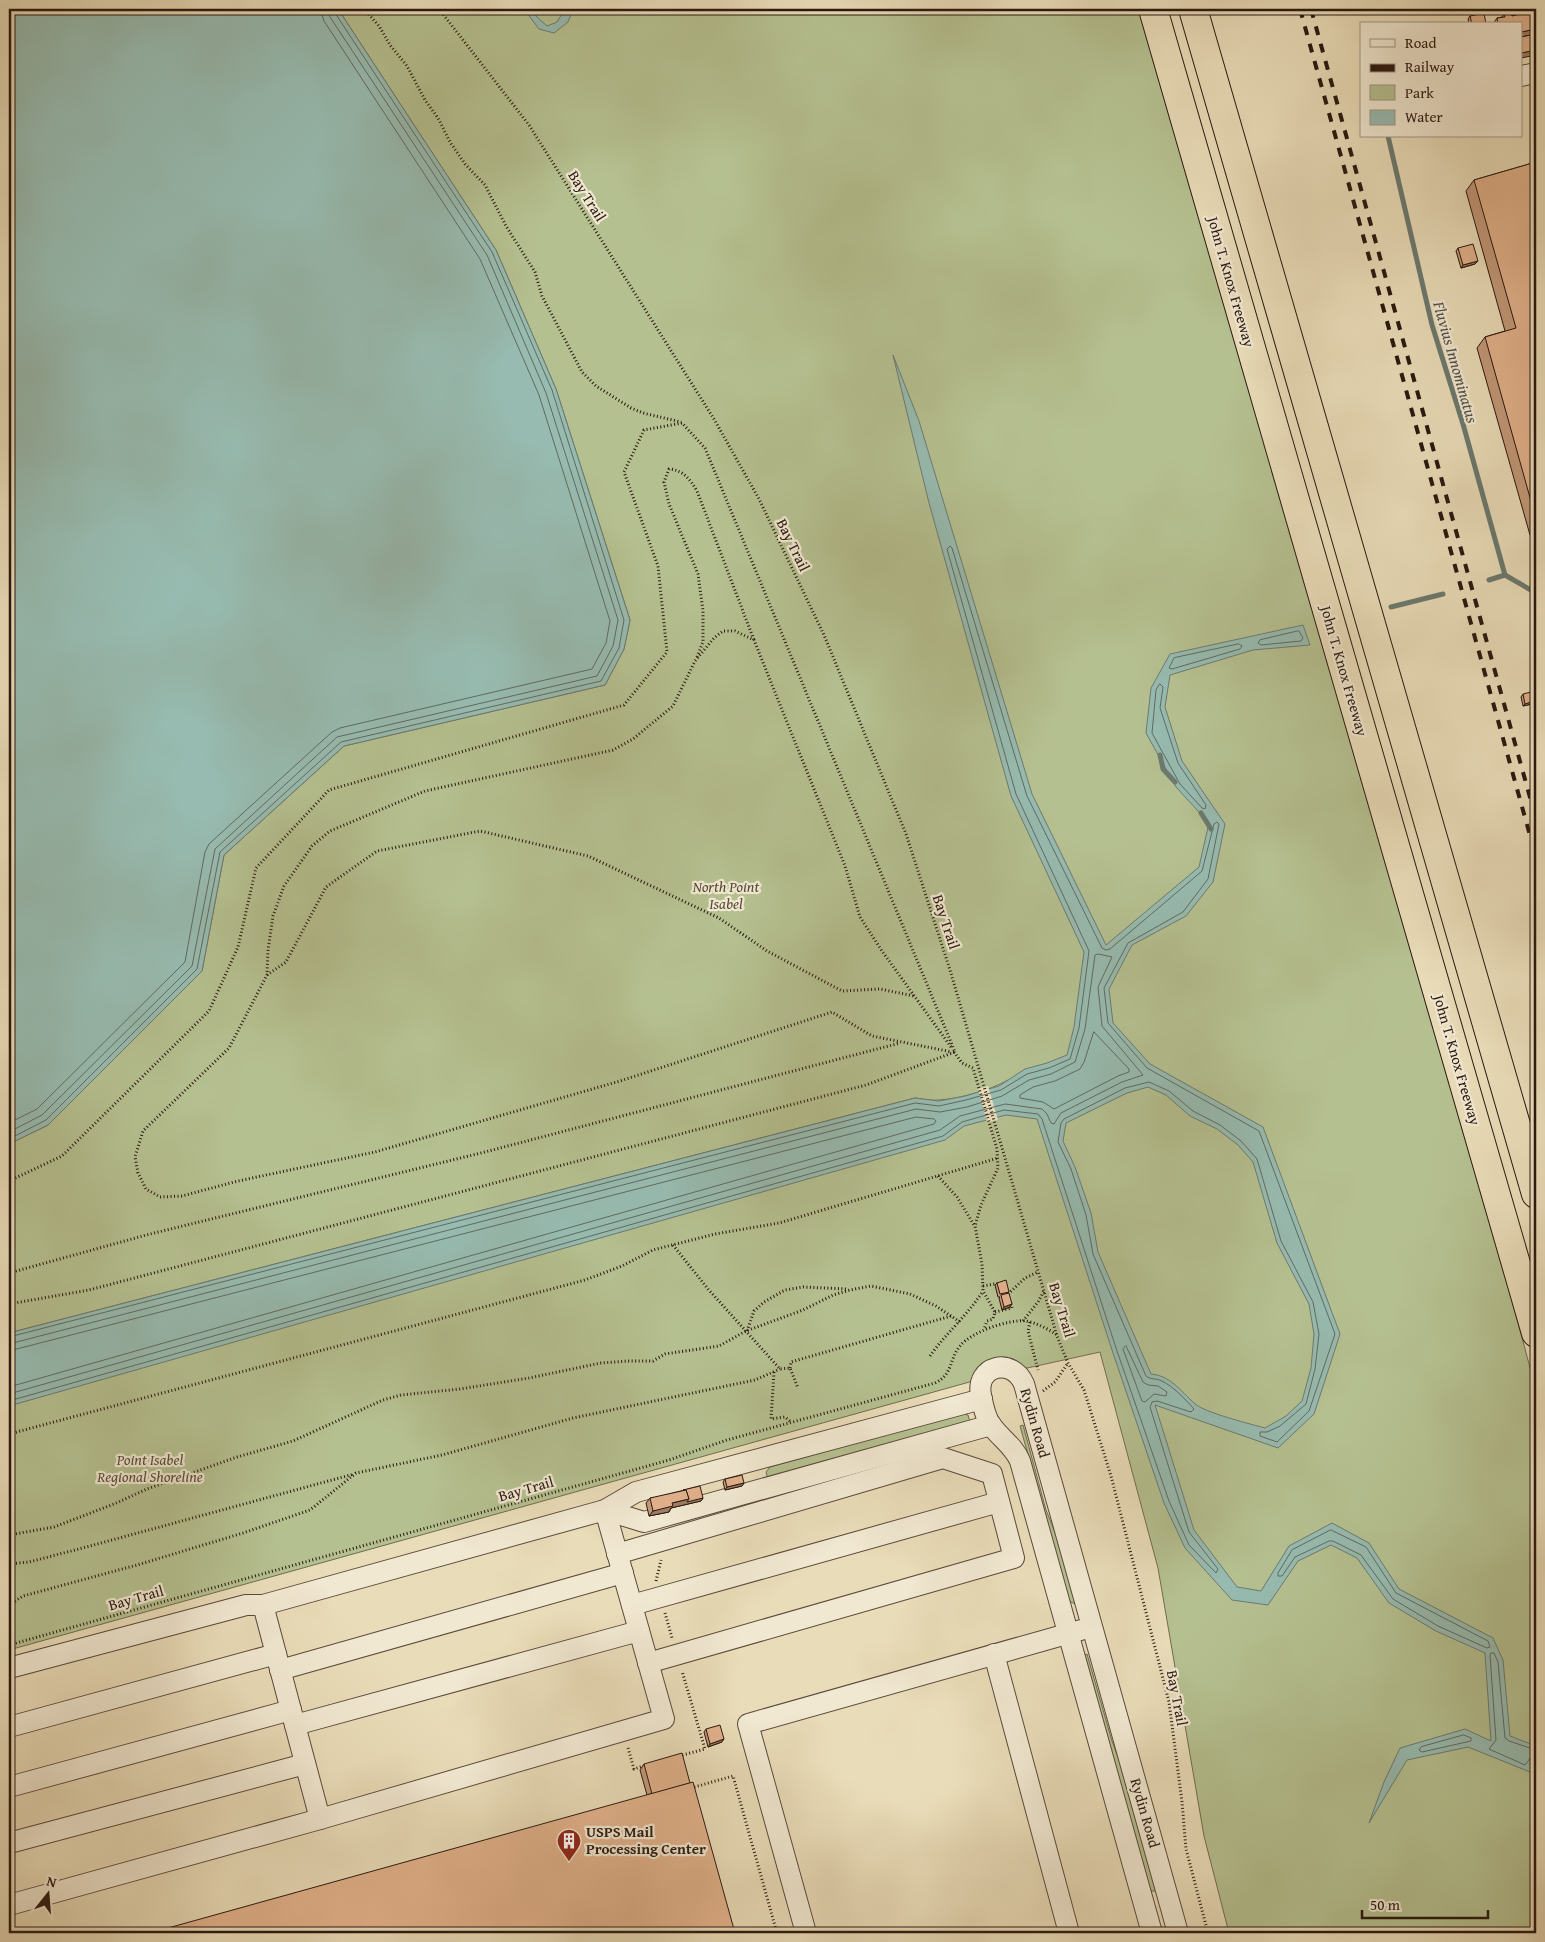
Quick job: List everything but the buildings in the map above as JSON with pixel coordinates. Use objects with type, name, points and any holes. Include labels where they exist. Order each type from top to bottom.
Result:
[{"type":"highway","name":"John T. Knox Freeway","points":[[1152,9],[1536,1333]]},
{"type":"highway","points":[[1193,9],[1536,1194]]},
{"type":"street","points":[[1522,76],[1536,73]]},
{"type":"street","name":"Rydin Road","points":[[1146,1932],[1068,1633],[1020,1461],[1017,1454],[991,1425],[982,1399],[980,1386],[983,1378],[992,1369],[1010,1368],[1018,1372],[1023,1380],[1037,1389],[1093,1626],[1177,1928]]},
{"type":"street","points":[[9,1668],[246,1605],[263,1605],[606,1510],[636,1492],[982,1399]]},
{"type":"street","points":[[606,1510],[644,1522],[991,1425]]},
{"type":"street","points":[[9,1727],[278,1662],[620,1564],[943,1458],[992,1474],[1014,1558],[648,1663]]},
{"type":"street","points":[[754,1460],[762,1489]]},
{"type":"street","points":[[632,1605],[999,1502]]},
{"type":"street","points":[[9,1905],[320,1819],[664,1719],[606,1510]]},
{"type":"street","points":[[263,1605],[320,1819]]},
{"type":"street","points":[[806,1933],[748,1724],[1093,1626]]},
{"type":"street","points":[[9,1787],[639,1631]]},
{"type":"street","points":[[994,1654],[1069,1933]]},
{"type":"street","points":[[9,1844],[305,1764]]},
{"type":"street","points":[[1146,1932],[1177,1928]]},
{"type":"path","points":[[364,9],[380,26],[390,45],[407,66],[425,100],[465,164],[485,185],[506,226],[535,272],[542,296],[582,372],[596,386],[631,408],[682,423],[705,448],[954,1052]]},
{"type":"path","name":"Bay Trail","points":[[439,9],[529,125],[714,419],[759,500],[824,635],[906,834],[984,1085],[1057,1336],[1068,1363],[1084,1390],[1112,1476],[1169,1702],[1186,1849],[1208,1933]]},
{"type":"path","points":[[9,1181],[62,1156],[209,1011],[238,947],[256,868],[329,790],[624,705],[667,652],[658,566],[624,472],[644,430],[682,423]]},
{"type":"path","points":[[954,1052],[872,1036],[832,1012],[620,1080],[375,1152],[238,1181],[182,1196],[160,1197],[146,1189],[138,1173],[135,1158],[144,1131],[230,1048],[267,975],[268,950],[273,916],[284,886],[312,846],[330,831],[425,791],[613,750],[633,739],[673,706],[696,661],[702,642],[703,611],[698,574],[669,504],[664,482],[669,469],[677,469],[689,478],[697,491],[754,640],[846,866],[860,917],[962,1063],[973,1068],[998,1158],[996,1172],[974,1226]]},
{"type":"path","points":[[696,661],[714,638],[723,631],[735,631],[754,640]]},
{"type":"path","points":[[267,975],[286,962],[326,887],[377,851],[480,831],[588,856],[719,918],[767,952],[842,990],[880,989],[914,996]]},
{"type":"path","points":[[9,1273],[150,1234],[481,1153],[904,1042]]},
{"type":"path","points":[[9,1304],[89,1290],[866,1085],[954,1052]]},
{"type":"path","points":[[9,1434],[585,1280],[622,1266],[653,1250],[715,1234],[779,1223],[998,1158]]},
{"type":"path","points":[[938,1176],[957,1197],[974,1226],[982,1264],[983,1291],[995,1312],[994,1319],[987,1321],[984,1329]]},
{"type":"path","points":[[673,1245],[708,1289],[780,1369]]},
{"type":"path","points":[[1008,1294],[1026,1278],[1038,1272]]},
{"type":"path","points":[[983,1286],[1005,1281]]},
{"type":"path","points":[[9,1536],[54,1526],[114,1504],[147,1489],[238,1457],[293,1441],[383,1400],[402,1394],[477,1386],[601,1364],[653,1361],[666,1354],[718,1346],[746,1331],[803,1310],[832,1295],[850,1290],[871,1286],[910,1294],[936,1306],[960,1322]]},
{"type":"path","points":[[746,1331],[754,1311],[764,1302],[785,1290],[803,1287],[850,1290]]},
{"type":"path","points":[[995,1312],[1012,1308],[1007,1288]]},
{"type":"path","points":[[930,1356],[940,1342],[960,1322],[983,1291]]},
{"type":"path","points":[[1044,1291],[1024,1321],[1043,1327],[1057,1336]]},
{"type":"path","points":[[798,1388],[790,1368],[791,1362],[950,1316]]},
{"type":"path","name":"Bay Trail","points":[[9,1645],[660,1463],[727,1440],[941,1380],[950,1371],[953,1356],[961,1344],[972,1335],[984,1329],[1024,1321]]},
{"type":"path","points":[[1030,1322],[1028,1331],[1038,1372]]},
{"type":"path","points":[[1037,1389],[1055,1382],[1068,1363]]},
{"type":"path","points":[[9,1564],[29,1562],[356,1473],[442,1455],[573,1418],[755,1380],[780,1369],[790,1368]]},
{"type":"path","points":[[774,1372],[771,1419],[786,1417],[791,1422]]},
{"type":"path","points":[[9,1605],[23,1596],[155,1560],[244,1533],[310,1510],[356,1473]]},
{"type":"path","points":[[687,1781],[689,1788],[733,1776],[777,1933]]},
{"type":"path","points":[[852,1933],[860,1931]]},
{"type":"green space","points":[[338,9],[1153,9],[1332,629],[1536,1390],[1536,1933],[1229,1933],[1204,1836],[1158,1568],[1100,1352],[991,1376],[9,1650],[9,1365],[1025,1092],[1008,1080],[984,1090],[956,1098],[927,1100],[915,1098],[9,1333],[9,1144],[48,1125],[202,971],[224,855],[344,746],[605,685],[624,649],[630,620],[556,389],[496,250]]},
{"type":"green space","points":[[962,1413],[968,1415],[970,1422],[768,1479],[766,1472],[770,1467]]},
{"type":"green space","points":[[1023,1425],[1046,1510],[1064,1555],[1075,1604],[1069,1601],[1020,1426]]},
{"type":"green space","points":[[1087,1654],[1112,1741],[1133,1797],[1156,1891],[1152,1891],[1149,1888],[1084,1655]]},
{"type":"water","points":[[9,9],[338,9],[496,250],[556,389],[630,620],[624,649],[605,685],[344,746],[224,855],[202,971],[48,1125],[9,1144]]},
{"type":"water","points":[[524,9],[532,9],[537,17],[547,26],[557,22],[565,9],[573,9],[568,22],[554,33],[539,29]]},
{"type":"water","points":[[893,355],[919,421],[1032,794],[1106,945],[1199,867],[1209,823],[1176,787],[1146,733],[1151,688],[1170,654],[1303,625],[1310,645],[1253,650],[1170,675],[1165,707],[1182,761],[1225,824],[1213,882],[1186,916],[1132,945],[1109,989],[1113,1023],[1150,1064],[1263,1127],[1340,1334],[1314,1414],[1278,1448],[1155,1405],[1194,1530],[1237,1587],[1261,1591],[1289,1546],[1332,1523],[1369,1543],[1399,1589],[1493,1638],[1503,1660],[1510,1736],[1536,1746],[1536,1754],[1530,1772],[1468,1747],[1407,1760],[1369,1823],[1384,1782],[1400,1748],[1465,1729],[1491,1741],[1485,1653],[1436,1631],[1389,1603],[1357,1558],[1331,1545],[1298,1561],[1268,1605],[1232,1600],[1185,1548],[1164,1503],[1037,1119],[1006,1115],[964,1126],[945,1140],[9,1406],[9,1333],[915,1098],[939,1101],[965,1096],[999,1086],[1025,1069],[1067,1055],[1074,1027],[1084,952],[1011,796],[929,503]],"holes":[[[1148,1087],[1166,1095],[1190,1116],[1217,1129],[1238,1145],[1253,1162],[1277,1243],[1309,1304],[1314,1334],[1311,1368],[1302,1401],[1286,1416],[1265,1428],[1204,1409],[1165,1378],[1151,1374],[1098,1252],[1091,1213],[1075,1167],[1063,1141],[1066,1123],[1127,1093]]]},
{"type":"pier","points":[[988,1086],[998,1120],[987,1122],[978,1089]]},
{"type":"waterway","name":"Fluvius Innominatus","points":[[1388,138],[1432,325],[1463,424],[1505,575]]},
{"type":"waterway","points":[[1505,575],[1536,593]]},
{"type":"waterway","name":"Fluvius Innominatus","points":[[1489,580],[1505,575]]},
{"type":"waterway","name":"Fluvius Innominatus","points":[[1391,607],[1443,594]]},
{"type":"waterway","name":"Fluvius Innominatus","points":[[1160,755],[1163,769],[1175,782]]},
{"type":"waterway","name":"Fluvius Innominatus","points":[[1201,813],[1211,829]]},
{"type":"railway","points":[[1300,9],[1536,857]]},
{"type":"railway","points":[[1311,9],[1536,819]]},
{"type":"place","name":"USPS Mail Processing Center","points":[[569,1862]]},
{"type":"park label","name":"North Point Isabel","points":[[726,896]]},
{"type":"park label","name":"Point Isabel Regional Shoreline","points":[[150,1468]]}]
